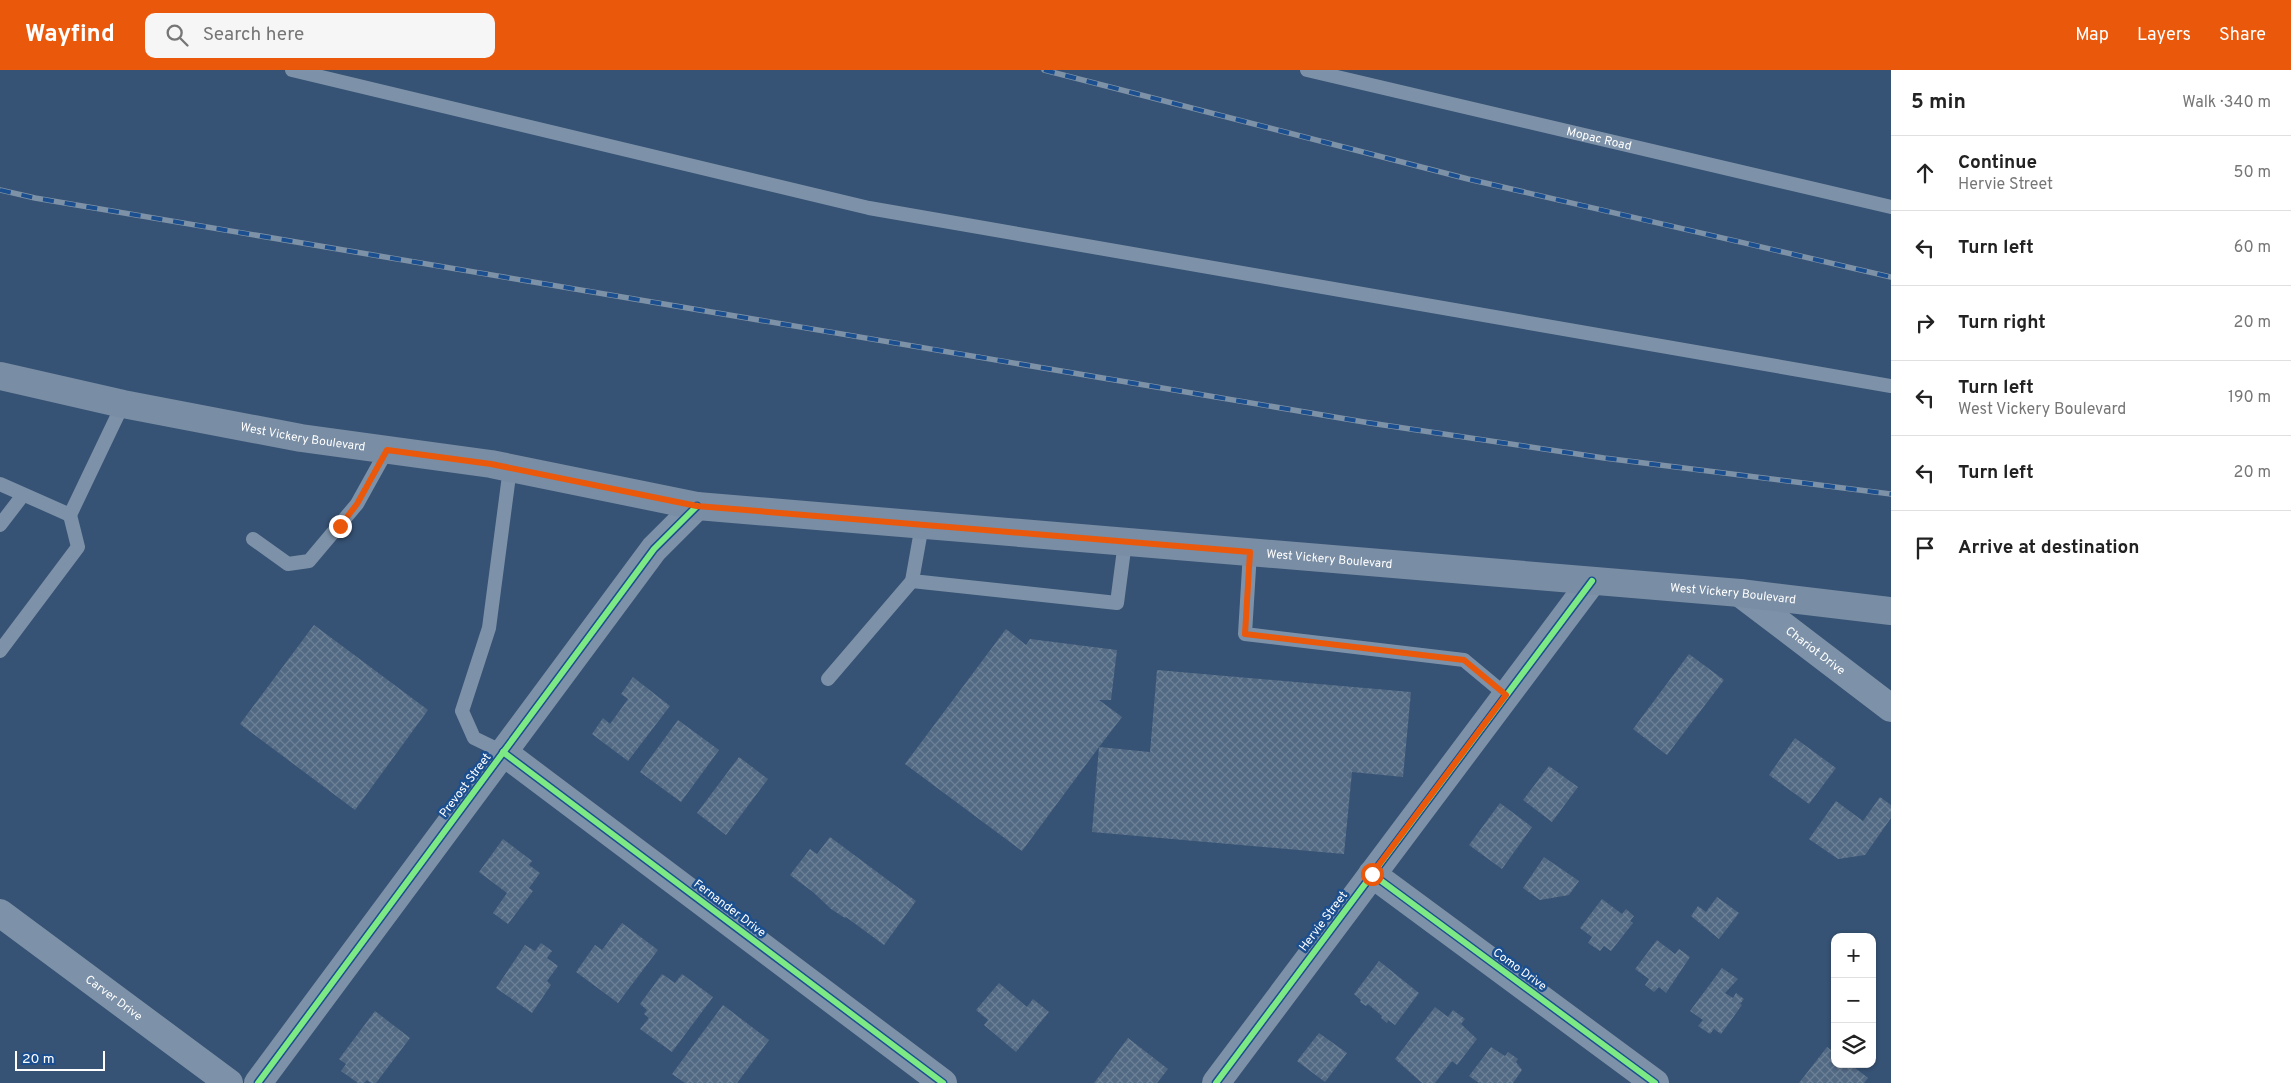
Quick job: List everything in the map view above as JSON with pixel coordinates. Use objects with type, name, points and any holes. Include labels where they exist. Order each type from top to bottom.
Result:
[{"type":"main road","name":"West Vickery Boulevard","points":[[0,376],[123,404],[301,438],[510,468],[697,506],[1740,593],[1891,611]]},
{"type":"street","name":"Prevost Street","points":[[258,1083],[654,549],[697,506]]},
{"type":"street","name":"Hervie Street","points":[[1216,1083],[1592,581]]},
{"type":"street","name":"Chariot Drive","points":[[1740,593],[1891,708]]},
{"type":"street","name":"Fernander Drive","points":[[504,752],[943,1083]]},
{"type":"street","name":"Como Drive","points":[[1372,874],[1655,1083]]},
{"type":"street","name":"Carver Drive","points":[[0,913],[229,1083]]},
{"type":"lane","points":[[292,70],[868,208],[1891,386]]},
{"type":"lane","name":"Mopac Road","points":[[1307,70],[1891,207]]},
{"type":"lane","points":[[0,651],[78,547],[70,515],[123,404]]},
{"type":"lane","points":[[253,540],[288,564],[309,562],[357,504],[387,450]]},
{"type":"lane","points":[[504,752],[474,738],[462,711],[489,628],[510,468]]},
{"type":"lane","points":[[0,484],[70,515]]},
{"type":"lane","points":[[0,525],[24,495]]},
{"type":"lane","points":[[828,680],[912,580],[922,525]]},
{"type":"lane","points":[[912,580],[1117,603],[1125,542]]},
{"type":"lane","points":[[1250,552],[1245,634],[1464,660],[1506,695]]},
{"type":"building","points":[[314,625],[428,710],[355,810],[240,724]]},
{"type":"building","points":[[1006,629],[1026,645],[1030,639],[1117,650],[1111,700],[1099,700],[1122,717],[1022,851],[905,764]]},
{"type":"building","points":[[1689,654],[1724,680],[1667,755],[1633,729]]},
{"type":"building","points":[[1157,670],[1411,692],[1403,777],[1352,772],[1344,854],[1092,832],[1099,747],[1150,752]]},
{"type":"building","points":[[633,677],[670,706],[628,761],[592,734],[603,718],[610,724],[628,699],[621,694]]},
{"type":"building","points":[[678,720],[719,750],[681,802],[640,772]]},
{"type":"building","points":[[1795,738],[1836,768],[1809,804],[1769,775]]},
{"type":"building","points":[[739,757],[768,779],[726,835],[697,813]]},
{"type":"building","points":[[1549,766],[1578,787],[1552,822],[1523,800]]},
{"type":"building","points":[[1880,797],[1891,805],[1891,818],[1865,855],[1838,859],[1809,839],[1836,801],[1863,821]]},
{"type":"building","points":[[1500,803],[1532,827],[1502,869],[1469,845]]},
{"type":"building","points":[[830,837],[916,901],[884,945],[846,917],[831,909],[813,892],[790,875],[810,849],[817,854]]},
{"type":"building","points":[[503,839],[532,861],[529,865],[540,873],[529,888],[533,891],[508,924],[493,913],[507,893],[479,872]]},
{"type":"building","points":[[1544,857],[1579,881],[1569,895],[1540,900],[1523,888]]},
{"type":"building","points":[[1717,897],[1739,913],[1719,939],[1691,916],[1698,906],[1706,912]]},
{"type":"building","points":[[1602,899],[1622,914],[1626,909],[1634,916],[1630,921],[1633,923],[1611,951],[1604,946],[1600,951],[1588,943],[1592,937],[1580,928]]},
{"type":"building","points":[[622,923],[658,950],[618,1003],[576,972],[595,945],[602,950]]},
{"type":"building","points":[[1657,940],[1675,954],[1679,949],[1690,957],[1666,993],[1659,987],[1654,992],[1645,985],[1649,979],[1635,969]]},
{"type":"building","points":[[541,943],[552,951],[547,958],[558,966],[547,981],[551,985],[532,1013],[496,988],[525,945],[535,951]]},
{"type":"building","points":[[1379,961],[1419,993],[1395,1025],[1388,1020],[1387,1023],[1368,1004],[1366,1006],[1360,1002],[1361,1000],[1354,994]]},
{"type":"building","points":[[1722,968],[1738,979],[1725,993],[1733,998],[1736,993],[1744,999],[1740,1004],[1742,1005],[1721,1034],[1714,1029],[1710,1034],[1698,1026],[1703,1020],[1690,1011]]},
{"type":"building","points":[[662,974],[675,983],[682,974],[713,997],[672,1052],[640,1029],[649,1018],[644,1014],[647,1010],[640,1004]]},
{"type":"building","points":[[999,983],[1027,1007],[1033,999],[1049,1012],[1016,1052],[984,1025],[988,1020],[976,1010]]},
{"type":"building","points":[[723,1005],[769,1040],[737,1083],[685,1083],[672,1074]]},
{"type":"building","points":[[1435,1007],[1448,1017],[1453,1010],[1465,1019],[1461,1024],[1477,1039],[1457,1065],[1452,1061],[1435,1083],[1422,1083],[1395,1059]]},
{"type":"building","points":[[375,1011],[410,1038],[376,1083],[371,1083],[367,1080],[364,1083],[358,1083],[341,1071],[346,1064],[339,1059]]},
{"type":"building","points":[[1319,1033],[1347,1053],[1325,1082],[1297,1061]]},
{"type":"building","points":[[1128,1038],[1168,1069],[1157,1083],[1094,1083]]},
{"type":"building","points":[[1491,1047],[1505,1056],[1508,1052],[1518,1059],[1516,1062],[1522,1070],[1513,1083],[1479,1083],[1469,1076]]},
{"type":"building","points":[[1827,1047],[1831,1050],[1831,1068],[1855,1068],[1868,1078],[1864,1083],[1799,1083]]},
{"type":"railway","points":[[1044,70],[1468,179],[1891,277]]},
{"type":"railway","points":[[0,190],[35,198],[1370,423],[1604,458],[1891,494]]},
{"type":"cycle path","points":[[258,1083],[654,549],[697,506]]},
{"type":"cycle path","points":[[1216,1083],[1592,581]]},
{"type":"cycle path","points":[[503,752],[943,1083]]},
{"type":"cycle path","points":[[1372,874],[1655,1083]]},
{"type":"route","points":[[340,526],[357,504],[387,450],[491,464],[697,506],[1250,552],[1245,634],[1464,660],[1506,695],[1372,874]]}]
